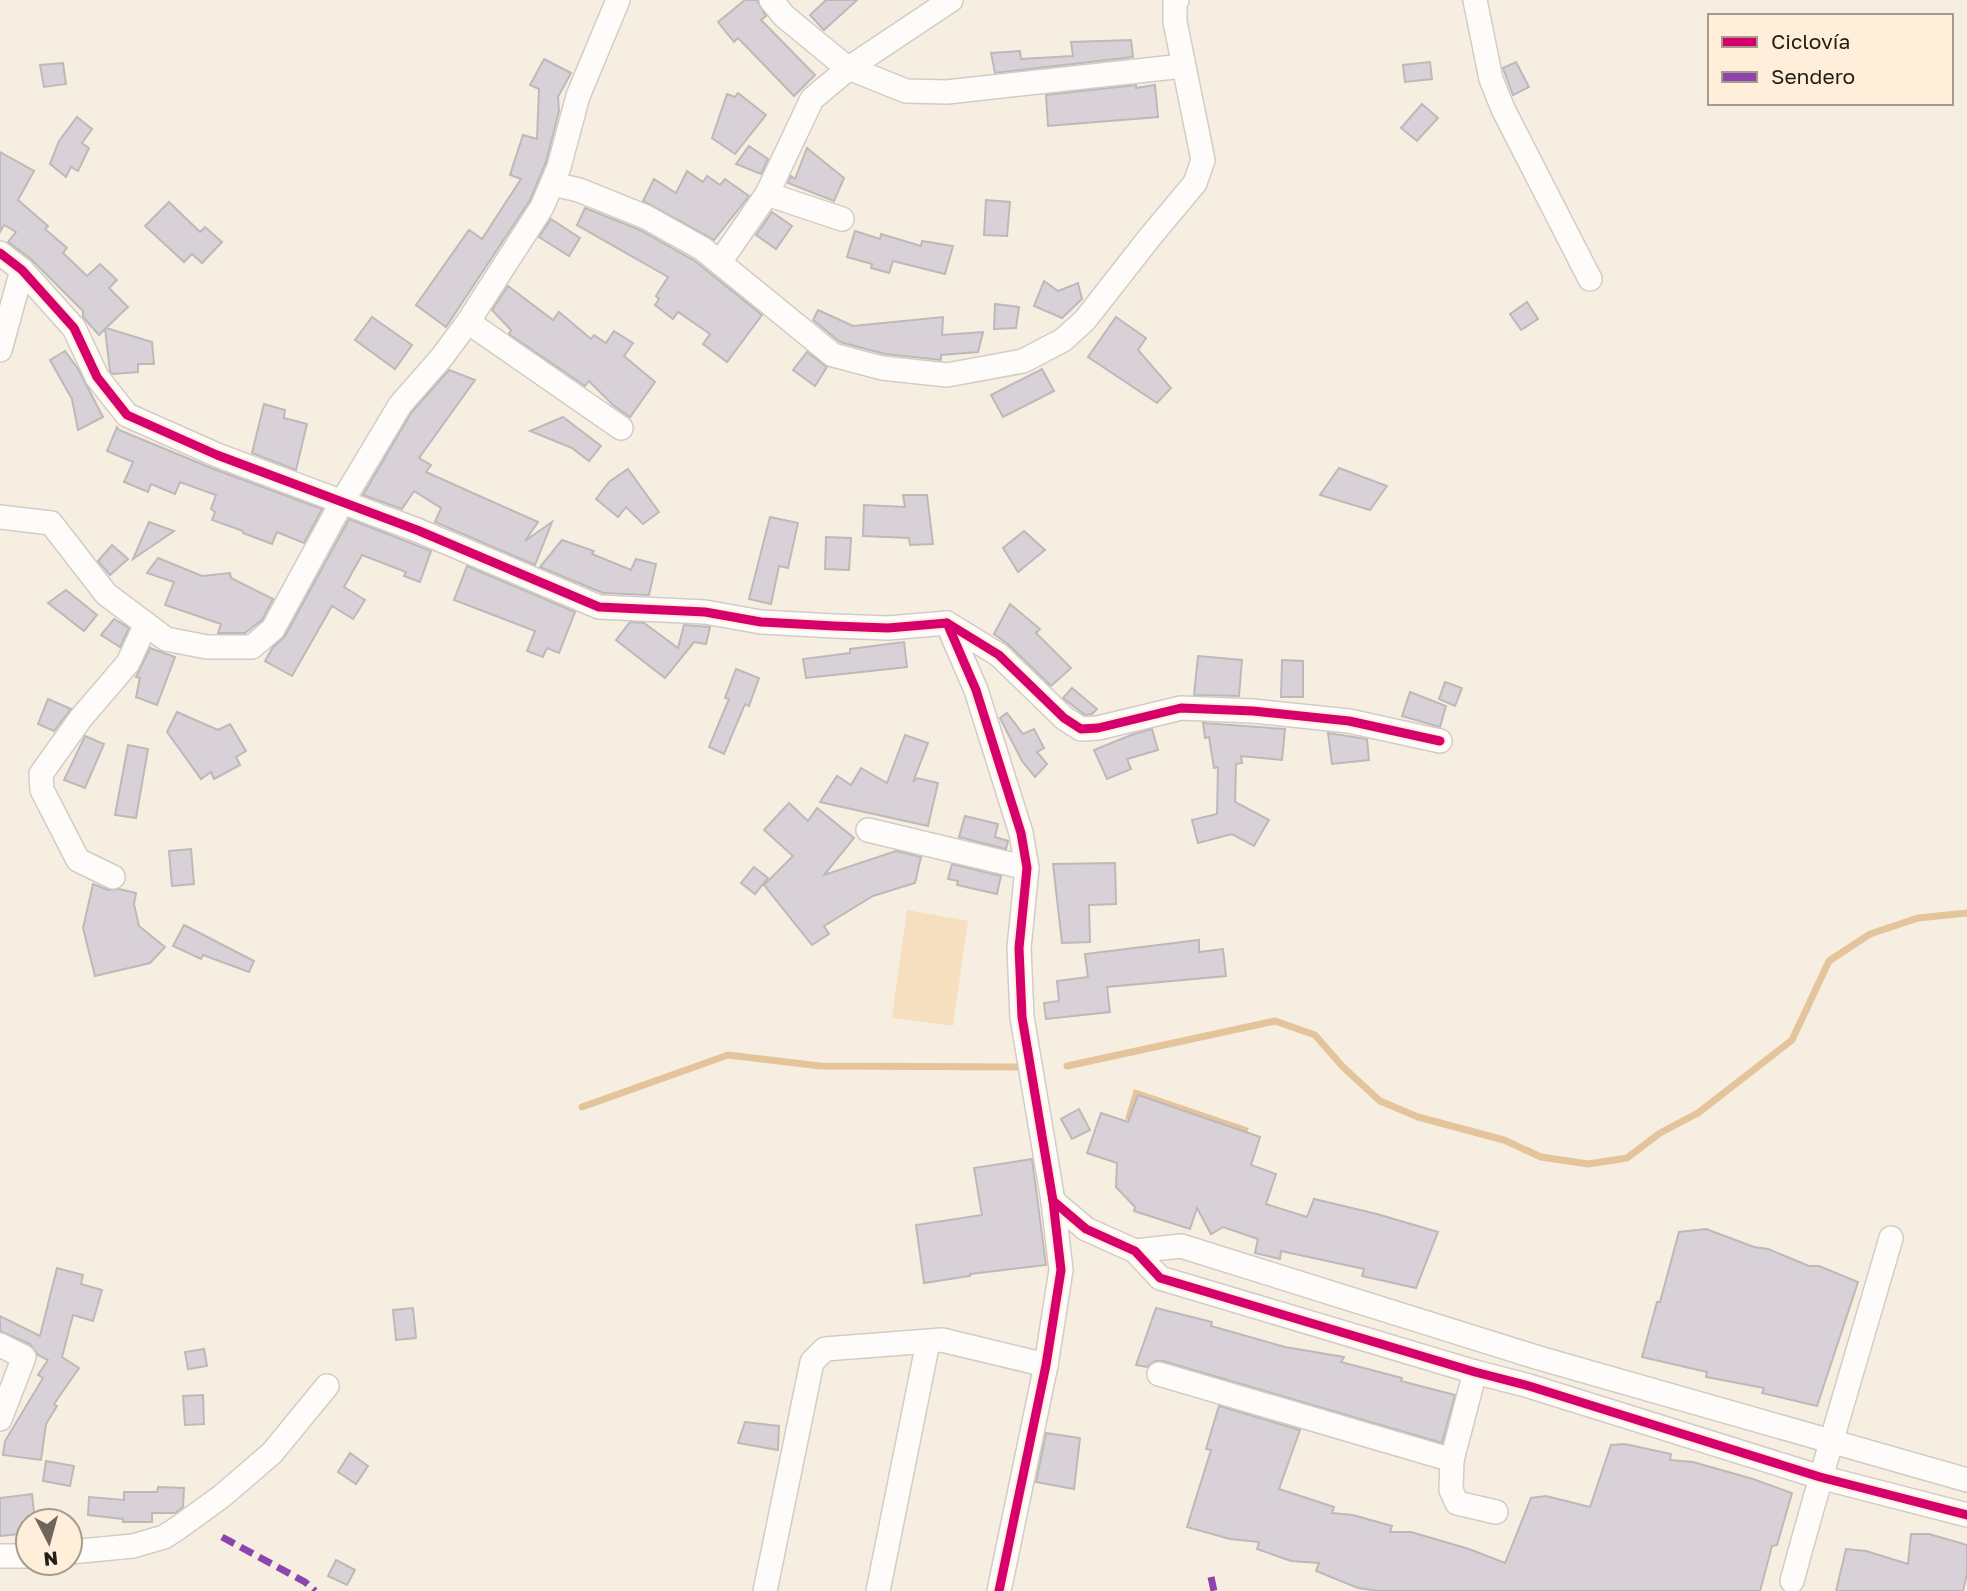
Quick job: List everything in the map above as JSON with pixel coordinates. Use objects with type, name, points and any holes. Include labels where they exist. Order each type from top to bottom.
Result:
[{"type":"street","points":[[0,517],[51,523],[106,594],[166,639],[207,647],[252,647],[273,629],[342,502],[400,405],[468,322],[542,207],[553,184],[578,96],[618,0]]},
{"type":"street","points":[[771,0],[784,16],[849,68],[906,91],[947,92],[1183,66]]},
{"type":"street","points":[[720,262],[767,194],[812,99],[849,68],[951,0]]},
{"type":"street","points":[[553,184],[579,190],[646,217],[703,249],[832,355],[882,368],[947,374],[1023,361],[1063,340],[1085,320],[1195,183],[1203,160],[1175,22],[1177,0]]},
{"type":"street","points":[[1475,0],[1490,79],[1590,279]]},
{"type":"street","points":[[767,194],[842,219]]},
{"type":"street","points":[[0,253],[22,270],[74,328],[97,377],[127,415],[217,455],[417,530],[600,607],[705,612],[761,622],[834,626],[888,628],[947,623],[999,655],[1064,718],[1081,729],[1098,728],[1181,708],[1254,711],[1349,722],[1440,741]]},
{"type":"street","points":[[0,350],[22,270]]},
{"type":"street","points":[[468,322],[621,428]]},
{"type":"street","points":[[947,623],[976,690],[1021,833],[1027,868],[1019,948],[1022,1017],[1053,1201],[1060,1270],[1046,1365],[999,1591]]},
{"type":"street","points":[[113,877],[78,860],[42,790],[41,774],[81,718],[128,663],[146,624]]},
{"type":"street","points":[[868,830],[1027,868]]},
{"type":"street","points":[[1053,1201],[1086,1229],[1135,1251],[1160,1278],[1529,1386],[1820,1477],[1967,1515]]},
{"type":"street","points":[[1792,1581],[1891,1238]]},
{"type":"street","points":[[1135,1251],[1181,1246],[1539,1358],[1967,1480]]},
{"type":"street","points":[[765,1591],[812,1362],[824,1349],[942,1340],[1046,1365]]},
{"type":"street","points":[[878,1591],[928,1342]]},
{"type":"street","points":[[0,1345],[24,1357],[0,1419]]},
{"type":"street","points":[[1529,1386],[1539,1358]]},
{"type":"street","points":[[1475,1372],[1452,1460],[1451,1490],[1457,1503],[1496,1512]]},
{"type":"street","points":[[1160,1374],[1452,1460]]},
{"type":"street","points":[[84,1551],[133,1546],[164,1537],[222,1496],[272,1452],[327,1386]]},
{"type":"shaded area","points":[[907,910],[968,921],[953,1026],[892,1018]]},
{"type":"shaded area","points":[[1134,1089],[1249,1128],[1237,1156],[1125,1119]]},
{"type":"building","points":[[745,0],[757,0],[766,16],[761,20],[815,75],[794,96],[738,38],[734,42],[718,22]]},
{"type":"building","points":[[826,0],[857,0],[824,30],[810,15]]},
{"type":"building","points":[[1131,40],[1133,57],[995,73],[991,53],[1020,51],[1021,59],[1073,56],[1071,42]]},
{"type":"building","points":[[544,59],[571,73],[558,97],[559,111],[546,162],[530,200],[446,327],[416,305],[469,230],[482,239],[521,179],[510,175],[523,135],[537,139],[539,89],[530,85]]},
{"type":"building","points":[[1430,62],[1432,79],[1405,82],[1403,65]]},
{"type":"building","points":[[1516,62],[1529,87],[1513,95],[1503,68]]},
{"type":"building","points":[[63,63],[66,84],[44,87],[40,65]]},
{"type":"building","points":[[1136,85],[1136,88],[1155,85],[1158,117],[1048,126],[1046,95]]},
{"type":"building","points":[[738,93],[766,115],[735,154],[712,138],[727,94],[735,97]]},
{"type":"building","points":[[1422,104],[1438,118],[1417,141],[1401,128]]},
{"type":"building","points":[[77,117],[92,129],[82,143],[89,148],[78,171],[71,167],[66,177],[50,164],[59,141]]},
{"type":"building","points":[[749,146],[768,159],[761,174],[736,164]]},
{"type":"building","points":[[807,148],[844,178],[834,201],[788,183],[791,176],[795,179]]},
{"type":"building","points":[[0,152],[34,171],[18,200],[48,226],[45,229],[67,248],[63,253],[87,276],[100,264],[117,280],[109,288],[128,307],[106,328],[152,342],[154,364],[138,364],[138,372],[113,374],[110,371],[105,329],[99,335],[83,317],[83,311],[31,259],[8,242],[16,232],[4,225],[0,232]]},
{"type":"building","points":[[687,171],[703,182],[707,176],[720,185],[725,179],[749,196],[714,240],[643,201],[654,179],[676,193]]},
{"type":"building","points":[[986,200],[1010,202],[1007,236],[984,235]]},
{"type":"building","points":[[169,202],[200,232],[205,227],[222,242],[202,263],[192,254],[184,262],[145,226]]},
{"type":"building","points":[[585,208],[640,230],[695,261],[762,315],[727,362],[703,344],[710,334],[678,312],[673,319],[655,305],[659,299],[656,296],[668,277],[577,225]]},
{"type":"building","points":[[772,212],[792,226],[776,249],[756,235]]},
{"type":"building","points":[[551,219],[580,238],[569,256],[539,237]]},
{"type":"building","points":[[855,231],[880,239],[881,234],[921,246],[922,241],[953,246],[945,274],[893,261],[889,273],[871,268],[872,264],[847,257]]},
{"type":"building","points":[[1044,281],[1058,291],[1078,283],[1082,299],[1062,318],[1034,306]]},
{"type":"building","points":[[508,286],[553,320],[559,312],[591,339],[594,335],[606,343],[614,331],[633,343],[624,356],[655,382],[630,417],[613,405],[589,381],[585,386],[509,334],[511,330],[492,310]]},
{"type":"building","points":[[1527,302],[1538,319],[1521,330],[1510,314]]},
{"type":"building","points":[[995,304],[1019,307],[1016,328],[994,329]]},
{"type":"building","points":[[818,310],[853,326],[943,317],[942,335],[983,332],[978,352],[941,355],[941,360],[885,354],[840,342],[813,320]]},
{"type":"building","points":[[372,317],[412,345],[395,369],[355,340]]},
{"type":"building","points":[[1116,317],[1146,338],[1138,350],[1171,388],[1157,403],[1088,357]]},
{"type":"building","points":[[65,351],[78,369],[103,417],[78,430],[72,399],[50,360]]},
{"type":"building","points":[[807,352],[827,367],[815,386],[793,370]]},
{"type":"building","points":[[1042,369],[1054,391],[1003,417],[991,395]]},
{"type":"building","points":[[449,370],[475,380],[419,458],[431,465],[426,472],[538,522],[525,541],[552,522],[535,565],[435,522],[441,508],[414,491],[402,509],[363,495],[411,413]]},
{"type":"building","points":[[264,404],[285,410],[284,418],[307,424],[296,470],[252,453]]},
{"type":"building","points":[[563,417],[601,446],[589,461],[572,448],[530,431]]},
{"type":"building","points":[[117,427],[211,468],[322,509],[304,543],[277,532],[272,544],[243,533],[212,520],[215,512],[211,509],[216,495],[180,482],[175,494],[151,484],[148,492],[124,482],[133,462],[107,451]]},
{"type":"building","points":[[1339,468],[1387,486],[1370,510],[1320,495]]},
{"type":"building","points":[[628,469],[659,512],[643,524],[626,507],[618,517],[596,499],[609,482]]},
{"type":"building","points":[[903,495],[927,495],[933,544],[910,545],[909,538],[863,536],[864,505],[905,507]]},
{"type":"building","points":[[770,517],[798,523],[788,568],[779,566],[771,604],[749,599]]},
{"type":"building","points":[[349,519],[431,551],[420,582],[404,576],[406,572],[362,555],[344,587],[365,600],[353,619],[332,606],[292,676],[265,661],[273,647],[285,636]]},
{"type":"building","points":[[149,522],[174,531],[133,559]]},
{"type":"building","points":[[1024,531],[1045,550],[1018,572],[1003,548]]},
{"type":"building","points":[[826,537],[851,538],[849,570],[825,569]]},
{"type":"building","points":[[562,540],[594,551],[592,554],[631,570],[636,559],[656,564],[649,595],[603,593],[540,567]]},
{"type":"building","points":[[112,545],[128,559],[110,575],[98,561]]},
{"type":"building","points":[[158,558],[202,576],[230,573],[231,578],[273,599],[262,620],[245,633],[218,633],[221,624],[165,605],[174,582],[147,573]]},
{"type":"building","points":[[467,566],[575,612],[559,653],[547,648],[543,657],[527,651],[535,631],[454,600]]},
{"type":"building","points":[[66,590],[97,615],[84,631],[48,603]]},
{"type":"building","points":[[1010,604],[1040,629],[1036,633],[1071,668],[1051,686],[994,634]]},
{"type":"building","points":[[114,619],[129,628],[120,647],[101,635]]},
{"type":"building","points":[[630,622],[644,623],[678,648],[684,625],[710,627],[706,644],[694,642],[665,678],[616,640]]},
{"type":"building","points":[[904,642],[907,667],[806,678],[803,659]]},
{"type":"building","points":[[150,648],[175,657],[157,705],[136,697],[140,678],[136,677]]},
{"type":"building","points":[[1198,656],[1242,660],[1239,696],[1194,695]]},
{"type":"building","points":[[1282,660],[1303,661],[1303,697],[1281,697]]},
{"type":"building","points":[[736,669],[759,678],[749,706],[745,704],[724,754],[709,747],[729,699],[725,698]]},
{"type":"building","points":[[1445,682],[1462,688],[1455,706],[1439,699]]},
{"type":"building","points":[[1072,688],[1097,709],[1092,714],[1085,715],[1063,698]]},
{"type":"building","points":[[1410,692],[1446,706],[1440,727],[1402,716]]},
{"type":"building","points":[[48,699],[71,709],[54,731],[38,724]]},
{"type":"building","points":[[177,712],[218,730],[230,724],[246,751],[236,757],[240,765],[214,779],[211,772],[201,779],[167,732]]},
{"type":"building","points":[[1007,713],[1023,734],[1034,729],[1044,748],[1037,752],[1047,764],[1035,777],[1022,761],[1000,718]]},
{"type":"building","points":[[1203,723],[1285,729],[1282,760],[1241,756],[1242,763],[1236,764],[1235,802],[1269,820],[1254,846],[1232,834],[1198,843],[1192,820],[1217,814],[1218,767],[1214,768],[1209,737],[1205,738]]},
{"type":"building","points":[[1152,729],[1158,750],[1127,759],[1131,769],[1107,779],[1094,750]]},
{"type":"building","points":[[1328,733],[1367,739],[1369,760],[1332,764]]},
{"type":"building","points":[[905,735],[928,743],[913,782],[917,778],[938,783],[928,826],[820,802],[837,776],[851,785],[861,768],[887,783]]},
{"type":"building","points":[[85,736],[104,744],[85,788],[64,780]]},
{"type":"building","points":[[128,745],[148,749],[136,818],[115,815]]},
{"type":"building","points":[[789,803],[808,821],[817,808],[854,838],[824,875],[896,851],[921,857],[915,883],[873,896],[824,926],[829,934],[812,945],[764,885],[793,856],[764,830]]},
{"type":"building","points":[[965,816],[998,824],[995,837],[1008,841],[1006,849],[959,837]]},
{"type":"building","points":[[191,849],[194,884],[172,886],[169,851]]},
{"type":"building","points":[[1115,863],[1116,904],[1089,905],[1090,942],[1062,943],[1053,864]]},
{"type":"building","points":[[952,864],[1001,876],[997,894],[957,885],[958,881],[948,879]]},
{"type":"building","points":[[754,867],[768,878],[755,894],[741,883]]},
{"type":"building","points":[[93,884],[108,890],[119,889],[136,893],[134,904],[139,926],[165,947],[150,963],[95,976],[83,928]]},
{"type":"building","points":[[184,925],[254,961],[249,972],[203,955],[201,959],[173,946]]},
{"type":"building","points":[[1199,940],[1199,952],[1223,949],[1226,976],[1107,987],[1110,1012],[1046,1019],[1044,1003],[1059,1001],[1057,981],[1088,977],[1085,954]]},
{"type":"building","points":[[1138,1095],[1260,1137],[1251,1165],[1276,1174],[1266,1204],[1307,1217],[1314,1199],[1438,1232],[1416,1288],[1362,1276],[1364,1269],[1281,1251],[1280,1259],[1255,1253],[1258,1239],[1223,1227],[1211,1234],[1197,1208],[1190,1229],[1134,1211],[1135,1207],[1116,1187],[1117,1163],[1087,1153],[1101,1113],[1128,1122]]},
{"type":"building","points":[[1079,1109],[1090,1130],[1072,1139],[1061,1119]]},
{"type":"building","points":[[1032,1159],[1046,1265],[970,1274],[924,1283],[916,1225],[982,1215],[974,1168]]},
{"type":"building","points":[[1706,1229],[1754,1247],[1768,1249],[1809,1266],[1819,1266],[1858,1282],[1817,1406],[1762,1393],[1764,1388],[1706,1377],[1707,1372],[1642,1357],[1679,1232]]},
{"type":"building","points":[[57,1268],[83,1275],[81,1284],[102,1290],[93,1321],[73,1315],[62,1357],[79,1368],[54,1404],[57,1406],[46,1424],[41,1460],[3,1455],[5,1441],[43,1378],[38,1375],[48,1360],[38,1355],[30,1344],[0,1331],[0,1316],[40,1336]]},
{"type":"building","points":[[413,1308],[416,1338],[396,1340],[393,1310]]},
{"type":"building","points":[[1156,1308],[1212,1322],[1211,1326],[1285,1347],[1344,1357],[1341,1362],[1455,1395],[1442,1443],[1163,1361],[1155,1361],[1147,1367],[1136,1365]]},
{"type":"building","points":[[204,1349],[207,1366],[188,1369],[185,1352]]},
{"type":"building","points":[[203,1395],[204,1424],[185,1425],[183,1396]]},
{"type":"building","points":[[1219,1406],[1300,1430],[1279,1489],[1334,1507],[1332,1513],[1353,1515],[1392,1526],[1390,1532],[1411,1532],[1505,1563],[1531,1498],[1546,1496],[1590,1507],[1611,1445],[1625,1444],[1671,1454],[1670,1460],[1693,1462],[1792,1493],[1777,1545],[1772,1546],[1760,1591],[1379,1591],[1358,1588],[1316,1571],[1319,1563],[1291,1561],[1257,1549],[1259,1542],[1230,1539],[1187,1527],[1211,1450],[1206,1449]]},
{"type":"building","points":[[745,1422],[779,1426],[778,1450],[738,1443]]},
{"type":"building","points":[[1046,1433],[1080,1438],[1074,1489],[1036,1482]]},
{"type":"building","points":[[350,1453],[368,1466],[356,1484],[338,1472]]},
{"type":"building","points":[[46,1461],[74,1466],[70,1486],[43,1481]]},
{"type":"building","points":[[158,1487],[184,1488],[183,1507],[175,1513],[152,1513],[152,1522],[123,1522],[123,1519],[88,1515],[89,1497],[124,1500],[124,1492],[157,1492]]},
{"type":"building","points":[[32,1494],[33,1507],[14,1507],[14,1534],[0,1536],[0,1498]]},
{"type":"building","points":[[1911,1534],[1929,1534],[1967,1545],[1967,1574],[1963,1591],[1836,1591],[1846,1549],[1866,1551],[1908,1564]]},
{"type":"building","points":[[336,1560],[355,1570],[347,1585],[328,1576]]},
{"type":"waterway","points":[[1067,1066],[1275,1021],[1315,1035],[1343,1067],[1380,1101],[1418,1117],[1504,1140],[1541,1157],[1588,1164],[1627,1158],[1660,1133],[1698,1113],[1792,1040],[1829,961],[1870,934],[1918,918],[1967,913]]},
{"type":"waterway","points":[[582,1107],[728,1055],[820,1066],[1024,1067]]},
{"type":"marked path","points":[[222,1537],[305,1582],[315,1591]]},
{"type":"marked path","points":[[1211,1577],[1214,1591]]},
{"type":"cycle path","points":[[0,253],[22,270],[74,328],[97,377],[127,415],[217,455],[417,530],[599,607],[705,612],[761,622],[834,626],[888,628],[947,623],[999,655],[1064,718],[1081,729],[1098,728],[1181,708],[1253,711],[1349,721],[1440,741]]},
{"type":"cycle path","points":[[947,623],[976,690],[1021,833],[1027,868],[1019,948],[1022,1017],[1053,1201],[1061,1270],[1046,1365],[999,1591]]},
{"type":"cycle path","points":[[1053,1201],[1086,1229],[1135,1251],[1160,1278],[1529,1386],[1820,1477],[1967,1515]]}]
